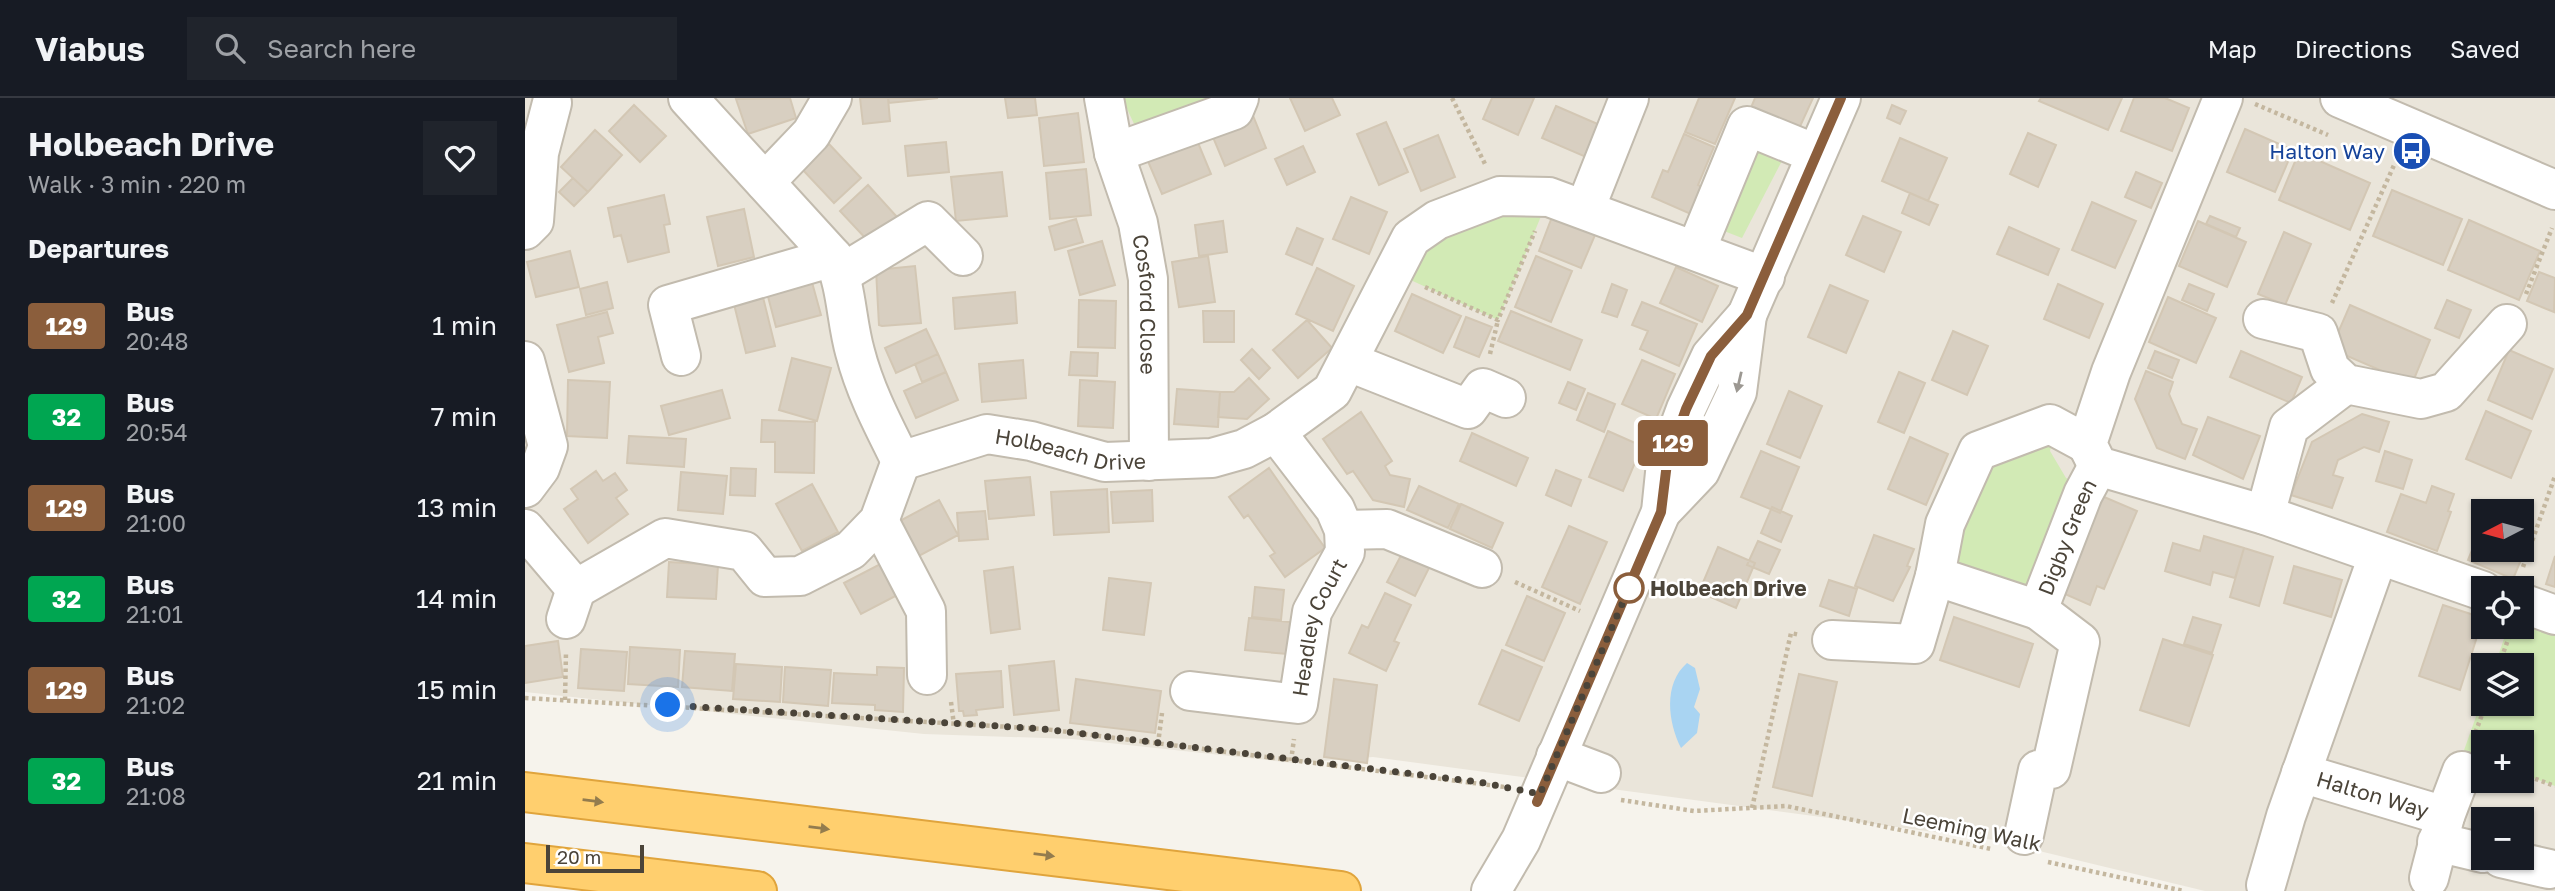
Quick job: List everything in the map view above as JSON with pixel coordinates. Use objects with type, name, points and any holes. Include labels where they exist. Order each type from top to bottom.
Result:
[{"type":"highway","points":[[525,792],[1341,891]]},
{"type":"highway","points":[[525,863],[757,891]]},
{"type":"street","points":[[525,529],[571,604],[665,538],[744,551],[765,577],[800,576],[851,550],[879,521],[901,461],[873,406],[854,350],[837,266],[688,98]]},
{"type":"street","points":[[765,182],[811,134],[832,98]]},
{"type":"street","name":"Cosford Close","points":[[1104,98],[1114,153],[1138,223],[1148,279],[1149,461]]},
{"type":"street","points":[[1114,153],[1234,110],[1239,98]]},
{"type":"street","points":[[1585,209],[1629,98]]},
{"type":"street","points":[[1491,891],[1521,840],[1661,512],[1700,471],[1737,392],[1747,315],[1841,98]]},
{"type":"street","points":[[2093,455],[2111,372],[2223,98]]},
{"type":"street","points":[[2340,98],[2554,188]]},
{"type":"street","points":[[525,230],[534,221],[539,153],[551,100]]},
{"type":"street","points":[[1696,250],[1747,126],[1816,154]]},
{"type":"street","name":"Holbeach Drive","points":[[901,461],[987,434],[1031,441],[1105,462],[1212,458],[1244,449],[1276,432],[1332,391],[1411,238],[1437,220],[1500,196],[1549,197],[1765,277]]},
{"type":"street","points":[[681,356],[668,305],[837,266],[928,221],[963,256]]},
{"type":"street","points":[[2263,319],[2318,333],[2330,369],[2346,384],[2421,399],[2446,392],[2507,324]]},
{"type":"street","points":[[525,361],[548,446],[540,468],[525,488]]},
{"type":"street","points":[[1349,362],[1468,409],[1483,388],[1506,398]]},
{"type":"street","points":[[2265,514],[2289,427],[2346,384]]},
{"type":"street","points":[[1832,640],[1915,644],[1935,576],[1945,524],[1978,451],[2050,424],[2093,455],[2471,586]]},
{"type":"street","name":"Headley Court","points":[[1190,691],[1299,704],[1312,612],[1345,552],[1344,530],[1335,509],[1308,499],[1276,432]]},
{"type":"street","name":"Digby Green","points":[[2038,610],[2083,494],[2093,455]]},
{"type":"street","points":[[879,521],[926,611],[927,674]]},
{"type":"street","name":"Headley Court","points":[[1344,530],[1387,529],[1482,568]]},
{"type":"street","name":"Halton Way","points":[[2266,885],[2301,773],[2378,556]]},
{"type":"street","name":"Digby Green","points":[[1935,576],[2038,610],[2080,642],[2051,769],[2038,770],[2018,848]]},
{"type":"street","points":[[2534,598],[2555,615]]},
{"type":"street","points":[[1556,756],[1608,786]]},
{"type":"street","name":"Halton Way","points":[[2437,845],[2462,771]]},
{"type":"street","name":"Halton Way","points":[[2301,773],[2437,845],[2471,851]]},
{"type":"street","points":[[2534,866],[2549,869]]},
{"type":"path","points":[[1452,98],[1500,196]]},
{"type":"path","points":[[2318,333],[2395,163]]},
{"type":"path","points":[[1393,272],[1498,320],[1549,197]]},
{"type":"path","points":[[2507,324],[2524,298],[2552,228]]},
{"type":"path","points":[[2525,576],[2555,476]]},
{"type":"path","points":[[1482,568],[1612,625]]},
{"type":"path","points":[[565,700],[571,604]]},
{"type":"path","points":[[1752,808],[1791,633],[1832,640]]},
{"type":"path","points":[[525,698],[1044,729],[1479,782],[1539,798]]},
{"type":"path","points":[[2534,778],[2555,786]]},
{"type":"path","name":"Leeming Walk","points":[[1608,786],[1694,811],[1786,806],[2018,848],[2184,891]]},
{"type":"shaded area","points":[[525,98],[2555,98],[2555,891],[2205,891],[1994,840],[1373,757],[1294,763],[1072,739],[924,734],[525,692]]},
{"type":"green space","points":[[1122,98],[1233,98],[1141,139]]},
{"type":"green space","points":[[1744,134],[1787,151],[1742,238],[1706,224]]},
{"type":"green space","points":[[1549,197],[1498,320],[1393,272],[1411,238]]},
{"type":"green space","points":[[2053,439],[2050,451],[2066,478],[2079,484],[2033,595],[1960,569],[1956,553],[1962,538],[1954,528],[1966,491],[2000,455]]},
{"type":"green space","points":[[2534,607],[2555,615],[2555,786],[2534,778],[2534,730],[2471,730],[2476,716],[2534,716],[2534,653],[2499,653],[2504,639],[2534,639]]},
{"type":"green space","points":[[2471,731],[2471,756],[2463,753]]},
{"type":"water","points":[[1687,663],[1695,668],[1700,689],[1694,707],[1700,714],[1697,733],[1681,748],[1673,727],[1670,704],[1674,681]]},
{"type":"building","points":[[790,98],[796,118],[748,134],[736,99]]},
{"type":"building","points":[[860,98],[888,98],[890,121],[863,124]]},
{"type":"building","points":[[888,98],[938,98],[889,103]]},
{"type":"building","points":[[1005,98],[1035,98],[1037,115],[1008,118]]},
{"type":"building","points":[[1290,98],[1332,98],[1340,115],[1305,131]]},
{"type":"building","points":[[1492,98],[1534,98],[1518,135],[1483,119]]},
{"type":"building","points":[[1699,98],[1735,98],[1715,144],[1685,132]]},
{"type":"building","points":[[1755,98],[1813,98],[1792,144],[1745,122]]},
{"type":"building","points":[[2041,98],[2122,98],[2108,130],[2039,101]]},
{"type":"building","points":[[2134,98],[2165,98],[2189,108],[2172,151],[2121,131]]},
{"type":"building","points":[[634,105],[666,136],[640,162],[609,131]]},
{"type":"building","points":[[1892,105],[1906,111],[1900,124],[1887,118]]},
{"type":"building","points":[[1556,106],[1600,125],[1586,157],[1542,138]]},
{"type":"building","points":[[1078,113],[1084,162],[1044,166],[1039,118]]},
{"type":"building","points":[[1252,113],[1266,148],[1225,166],[1210,130]]},
{"type":"building","points":[[1386,122],[1408,172],[1379,185],[1357,134]]},
{"type":"building","points":[[2245,129],[2293,150],[2275,192],[2227,172]]},
{"type":"building","points":[[595,130],[622,155],[588,192],[561,167]]},
{"type":"building","points":[[2028,133],[2056,145],[2038,187],[2010,174]]},
{"type":"building","points":[[1684,134],[1714,147],[1698,185],[1704,188],[1693,215],[1652,197],[1663,170],[1668,172]]},
{"type":"building","points":[[1438,135],[1455,177],[1421,191],[1404,149]]},
{"type":"building","points":[[1196,138],[1211,174],[1162,194],[1147,159]]},
{"type":"building","points":[[1900,138],[1947,158],[1928,201],[1882,181]]},
{"type":"building","points":[[946,142],[949,172],[908,176],[905,146]]},
{"type":"building","points":[[829,144],[861,178],[834,203],[802,169]]},
{"type":"building","points":[[1303,146],[1315,172],[1287,185],[1275,159]]},
{"type":"building","points":[[2299,152],[2370,183],[2350,230],[2279,200]]},
{"type":"building","points":[[1086,169],[1091,215],[1050,219],[1046,173]]},
{"type":"building","points":[[1002,172],[1007,216],[956,221],[951,177]]},
{"type":"building","points":[[2136,172],[2162,183],[2151,208],[2125,197]]},
{"type":"building","points":[[573,178],[588,192],[574,206],[559,192]]},
{"type":"building","points":[[868,185],[897,217],[870,243],[840,211]]},
{"type":"building","points":[[2392,190],[2462,219],[2443,265],[2373,236]]},
{"type":"building","points":[[1910,193],[1938,205],[1929,225],[1902,213]]},
{"type":"building","points":[[664,195],[670,224],[664,225],[669,252],[628,262],[621,235],[614,237],[608,208]]},
{"type":"building","points":[[1351,197],[1387,212],[1369,254],[1333,239]]},
{"type":"building","points":[[2092,202],[2136,221],[2115,268],[2072,250]]},
{"type":"building","points":[[744,209],[754,257],[718,266],[707,217]]},
{"type":"building","points":[[1863,216],[1901,232],[1884,272],[1846,255]]},
{"type":"building","points":[[2210,216],[2240,228],[2236,237],[2206,224]]},
{"type":"building","points":[[1552,217],[1595,235],[1581,268],[1539,251]]},
{"type":"building","points":[[1076,219],[1083,242],[1055,250],[1049,227]]},
{"type":"building","points":[[2469,220],[2540,251],[2519,300],[2448,270]]},
{"type":"building","points":[[1223,221],[1227,252],[1199,256],[1195,225]]},
{"type":"building","points":[[2198,221],[2246,242],[2227,287],[2179,266]]},
{"type":"building","points":[[2009,227],[2059,249],[2048,275],[1997,254]]},
{"type":"building","points":[[1297,228],[1323,239],[1312,265],[1286,254]]},
{"type":"building","points":[[2284,232],[2311,244],[2285,305],[2258,294]]},
{"type":"building","points":[[1102,241],[1115,285],[1080,295],[1068,251]]},
{"type":"building","points":[[570,251],[579,287],[536,297],[527,262]]},
{"type":"building","points":[[1208,256],[1215,302],[1179,307],[1172,262]]},
{"type":"building","points":[[1536,256],[1572,271],[1551,322],[1515,307]]},
{"type":"building","points":[[915,266],[921,323],[879,325],[876,270]]},
{"type":"building","points":[[1676,267],[1718,286],[1702,322],[1660,303]]},
{"type":"building","points":[[1317,268],[1354,286],[1333,331],[1296,314]]},
{"type":"building","points":[[2539,272],[2555,278],[2554,312],[2527,301]]},
{"type":"building","points":[[810,275],[821,315],[776,327],[766,289]]},
{"type":"building","points":[[607,282],[613,308],[586,315],[580,289]]},
{"type":"building","points":[[1612,284],[1627,290],[1617,317],[1602,312]]},
{"type":"building","points":[[2058,284],[2103,304],[2089,338],[2044,319]]},
{"type":"building","points":[[2189,284],[2214,294],[2207,311],[2182,300]]},
{"type":"building","points":[[760,285],[775,346],[746,353],[731,292]]},
{"type":"building","points":[[1830,285],[1868,301],[1846,353],[1808,337]]},
{"type":"building","points":[[1015,292],[1017,323],[955,329],[953,298]]},
{"type":"building","points":[[1412,294],[1461,316],[1443,353],[1395,331]]},
{"type":"building","points":[[2168,297],[2216,318],[2196,363],[2149,342]]},
{"type":"building","points":[[1079,300],[1116,301],[1115,348],[1078,347]]},
{"type":"building","points":[[2447,300],[2471,310],[2459,338],[2435,328]]},
{"type":"building","points":[[1642,302],[1697,324],[1679,366],[1640,349],[1648,331],[1632,325]]},
{"type":"building","points":[[2350,305],[2430,340],[2412,384],[2331,349]]},
{"type":"building","points":[[1203,311],[1234,311],[1234,342],[1204,342]]},
{"type":"building","points":[[1511,311],[1582,340],[1570,370],[1498,341]]},
{"type":"building","points":[[607,312],[613,333],[598,337],[604,363],[569,372],[557,325]]},
{"type":"building","points":[[1466,317],[1492,327],[1479,357],[1454,347]]},
{"type":"building","points":[[1307,320],[1332,348],[1298,378],[1273,350]]},
{"type":"building","points":[[926,329],[938,354],[896,373],[885,348]]},
{"type":"building","points":[[1953,331],[1988,346],[1967,395],[1932,380]]},
{"type":"building","points":[[1252,349],[1270,368],[1259,379],[1241,360]]},
{"type":"building","points":[[2509,350],[2553,369],[2532,419],[2488,400]]},
{"type":"building","points":[[2155,351],[2179,360],[2172,378],[2148,368]]},
{"type":"building","points":[[2241,351],[2302,377],[2291,403],[2230,377]]},
{"type":"building","points":[[1071,352],[1098,353],[1097,376],[1069,375]]},
{"type":"building","points":[[938,354],[946,372],[922,382],[915,364]]},
{"type":"building","points":[[792,358],[831,368],[817,421],[779,410]]},
{"type":"building","points":[[1023,360],[1026,398],[982,402],[979,364]]},
{"type":"building","points":[[1642,360],[1675,374],[1656,419],[1622,404]]},
{"type":"building","points":[[2146,371],[2173,382],[2169,394],[2182,424],[2197,429],[2185,459],[2157,448],[2135,399]]},
{"type":"building","points":[[946,372],[958,400],[916,418],[904,391]]},
{"type":"building","points":[[1899,372],[1925,383],[1904,433],[1878,422]]},
{"type":"building","points":[[1249,378],[1269,399],[1247,419],[1218,417],[1220,392],[1234,392]]},
{"type":"building","points":[[568,380],[610,382],[607,438],[567,436]]},
{"type":"building","points":[[1080,380],[1115,382],[1113,428],[1078,426]]},
{"type":"building","points":[[1568,382],[1585,389],[1576,410],[1559,403]]},
{"type":"building","points":[[1177,389],[1220,392],[1218,427],[1174,424]]},
{"type":"building","points":[[722,390],[730,418],[669,435],[661,406]]},
{"type":"building","points":[[1789,391],[1822,406],[1800,458],[1767,444]]},
{"type":"building","points":[[1588,393],[1615,404],[1604,432],[1577,420]]},
{"type":"building","points":[[2486,411],[2531,431],[2511,478],[2466,459]]},
{"type":"building","points":[[1361,412],[1392,461],[1385,466],[1390,475],[1410,479],[1404,507],[1373,500],[1353,471],[1347,474],[1323,439]]},
{"type":"building","points":[[2362,414],[2389,422],[2379,452],[2364,447],[2338,460],[2333,475],[2343,478],[2332,508],[2291,495],[2312,442]]},
{"type":"building","points":[[2208,417],[2260,436],[2243,479],[2193,455]]},
{"type":"building","points":[[762,420],[815,422],[814,473],[775,472],[775,442],[761,442]]},
{"type":"building","points":[[1608,431],[1642,446],[1623,491],[1589,477]]},
{"type":"building","points":[[1472,433],[1528,458],[1516,486],[1460,461]]},
{"type":"building","points":[[629,436],[686,439],[684,467],[627,463]]},
{"type":"building","points":[[1910,437],[1948,454],[1926,505],[1888,489]]},
{"type":"building","points":[[1761,451],[1799,467],[1780,513],[1741,497]]},
{"type":"building","points":[[2385,451],[2412,460],[2403,489],[2376,481]]},
{"type":"building","points":[[731,468],[756,469],[755,496],[730,495]]},
{"type":"building","points":[[1269,468],[1325,548],[1285,577],[1270,556],[1275,553],[1248,515],[1244,518],[1229,497]]},
{"type":"building","points":[[1556,470],[1581,480],[1571,506],[1546,495]]},
{"type":"building","points":[[596,471],[603,481],[615,473],[627,490],[616,498],[628,514],[588,543],[564,509],[578,499],[571,489]]},
{"type":"building","points":[[681,472],[727,476],[723,514],[678,510]]},
{"type":"building","points":[[1030,477],[1034,515],[989,519],[985,481]]},
{"type":"building","points":[[812,484],[838,532],[802,551],[776,504]]},
{"type":"building","points":[[1419,486],[1459,504],[1448,528],[1407,510]]},
{"type":"building","points":[[2432,486],[2454,494],[2448,511],[2451,512],[2437,551],[2387,532],[2401,494],[2426,503]]},
{"type":"building","points":[[1107,489],[1109,532],[1054,535],[1051,492]]},
{"type":"building","points":[[1152,490],[1153,521],[1113,523],[1111,492]]},
{"type":"building","points":[[2097,494],[2137,511],[2104,589],[2097,586],[2090,605],[2058,591]]},
{"type":"building","points":[[939,500],[958,535],[917,557],[898,522]]},
{"type":"building","points":[[1461,504],[1503,523],[1492,548],[1450,529]]},
{"type":"building","points":[[1772,507],[1792,516],[1781,542],[1761,533]]},
{"type":"building","points":[[985,511],[988,539],[959,541],[957,513]]},
{"type":"building","points":[[1569,526],[1607,542],[1580,604],[1542,587]]},
{"type":"building","points":[[1874,535],[1914,549],[1907,566],[1910,567],[1893,601],[1855,586]]},
{"type":"building","points":[[2204,536],[2244,548],[2235,578],[2213,572],[2210,585],[2165,571],[2173,543],[2200,551]]},
{"type":"building","points":[[1758,541],[1780,550],[1769,574],[1747,565]]},
{"type":"building","points":[[1407,544],[1434,558],[1415,596],[1387,582]]},
{"type":"building","points":[[1718,547],[1755,563],[1736,608],[1699,592]]},
{"type":"building","points":[[2244,548],[2273,557],[2259,606],[2230,597]]},
{"type":"building","points":[[2555,556],[2555,587],[2546,584]]},
{"type":"building","points":[[888,560],[905,591],[861,614],[844,583]]},
{"type":"building","points":[[669,562],[718,565],[716,599],[667,597]]},
{"type":"building","points":[[2473,562],[2520,562],[2514,576],[2506,576]]},
{"type":"building","points":[[2294,566],[2342,580],[2331,617],[2284,603]]},
{"type":"building","points":[[1013,567],[1020,629],[991,633],[984,571]]},
{"type":"building","points":[[1109,578],[1151,583],[1144,635],[1103,630]]},
{"type":"building","points":[[1829,580],[1857,589],[1849,616],[1820,606]]},
{"type":"building","points":[[1255,587],[1284,590],[1281,620],[1252,617]]},
{"type":"building","points":[[1385,593],[1411,605],[1394,641],[1399,643],[1386,671],[1349,653],[1362,625],[1368,628]]},
{"type":"building","points":[[1527,596],[1565,613],[1544,661],[1506,645]]},
{"type":"building","points":[[2443,605],[2471,614],[2471,639],[2476,639],[2460,690],[2419,676]]},
{"type":"building","points":[[1954,617],[2033,644],[2019,687],[1940,660]]},
{"type":"building","points":[[2193,617],[2221,625],[2212,653],[2184,644]]},
{"type":"building","points":[[1249,618],[1290,622],[1287,654],[1245,650]]},
{"type":"building","points":[[2163,639],[2213,655],[2189,726],[2140,710]]},
{"type":"building","points":[[558,641],[563,677],[525,683],[525,646]]},
{"type":"building","points":[[630,647],[680,650],[678,687],[628,684]]},
{"type":"building","points":[[581,649],[627,652],[624,691],[578,688]]},
{"type":"building","points":[[1502,650],[1542,667],[1519,721],[1479,704]]},
{"type":"building","points":[[685,651],[735,654],[732,691],[682,687]]},
{"type":"building","points":[[1054,661],[1059,710],[1014,715],[1009,666]]},
{"type":"building","points":[[736,664],[782,667],[780,702],[733,699]]},
{"type":"building","points":[[785,667],[831,670],[828,706],[783,702]]},
{"type":"building","points":[[877,667],[904,668],[903,712],[875,710],[875,705],[832,703],[834,673],[877,675]]},
{"type":"building","points":[[1001,671],[1003,707],[976,710],[977,715],[964,716],[963,711],[959,711],[956,674]]},
{"type":"building","points":[[1799,674],[1837,682],[1812,796],[1773,787]]},
{"type":"building","points":[[1076,679],[1161,691],[1155,733],[1070,723]]},
{"type":"building","points":[[1334,679],[1377,685],[1367,763],[1324,757]]},
{"type":"bus line","name":"129","points":[[1537,802],[1661,512],[1667,463],[1686,409],[1711,356],[1747,315],[1841,98]]},
{"type":"place","name":"Halton Way","points":[[2412,151]]},
{"type":"place","name":"Holbeach Drive","points":[[1629,588]]},
{"type":"route","points":[[668,705],[940,725],[1044,729],[1361,770],[1479,782],[1540,794],[1629,588]]}]
